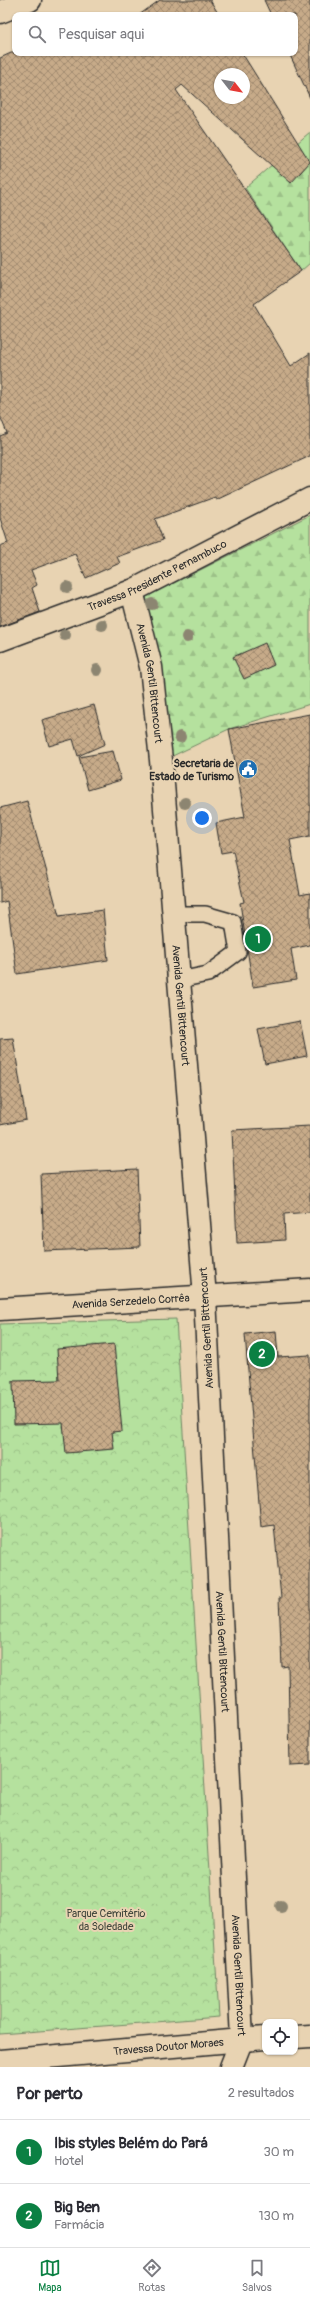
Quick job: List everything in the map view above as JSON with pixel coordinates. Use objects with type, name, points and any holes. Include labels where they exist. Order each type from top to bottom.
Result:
[{"type":"street","points":[[0,12],[30,0]]},
{"type":"street","name":"Travessa Presidente Pernambuco","points":[[0,640],[132,591],[310,500]]},
{"type":"street","name":"Avenida Gentil Bittencourt","points":[[132,591],[151,666],[175,914],[179,980],[206,1297],[242,2039],[231,2067]]},
{"type":"street","name":"Avenida Serzedelo Corrêa","points":[[0,1309],[310,1290]]},
{"type":"street","points":[[298,2037],[310,2036]]},
{"type":"street","name":"Travessa Doutor Moraes","points":[[0,2061],[262,2038]]},
{"type":"lane","points":[[175,914],[205,914],[233,922],[238,952],[208,974],[179,980]]},
{"type":"green space","points":[[310,132],[310,263],[301,271],[245,188]]},
{"type":"green space","points":[[310,515],[310,704],[229,729],[162,761],[146,597]]},
{"type":"green space","name":"Parque Cemitério da Soledade","points":[[176,1319],[219,2017],[0,2034],[0,1324]]},
{"type":"building","points":[[160,0],[210,0],[217,12],[143,12]]},
{"type":"building","points":[[264,0],[310,0],[310,98],[290,56],[298,56],[298,12],[270,12]]},
{"type":"building","points":[[11,53],[12,56],[244,56],[310,162],[291,183],[182,85],[176,90],[301,271],[254,304],[291,366],[310,353],[310,456],[216,500],[215,497],[155,519],[163,540],[117,557],[120,563],[86,578],[75,554],[31,570],[37,585],[32,588],[40,612],[0,627],[0,546],[8,543],[0,518],[0,436],[7,433],[0,416],[0,58]]},
{"type":"building","points":[[265,643],[274,665],[244,679],[233,657]]},
{"type":"building","points":[[94,705],[105,744],[78,756],[73,739],[49,746],[42,720]]},
{"type":"building","points":[[310,714],[310,836],[290,840],[300,895],[310,893],[310,945],[291,949],[296,980],[253,987],[240,903],[244,902],[233,851],[221,853],[216,823],[245,817],[229,729]]},
{"type":"building","points":[[113,751],[121,780],[88,790],[79,757]]},
{"type":"building","points":[[27,801],[59,916],[103,910],[108,960],[17,974],[7,901],[0,903],[0,808]]},
{"type":"building","points":[[300,1021],[307,1056],[265,1064],[258,1029]]},
{"type":"building","points":[[13,1038],[26,1120],[0,1125],[0,1039]]},
{"type":"building","points":[[310,1126],[310,1212],[284,1214],[285,1240],[237,1243],[232,1130]]},
{"type":"building","points":[[137,1169],[140,1247],[44,1251],[41,1174]]},
{"type":"building","points":[[276,1331],[278,1357],[310,1355],[310,1765],[290,1766],[288,1666],[282,1667],[279,1598],[281,1598],[274,1525],[261,1527],[245,1334]]},
{"type":"building","points":[[114,1344],[122,1431],[112,1432],[114,1449],[66,1453],[63,1423],[14,1424],[13,1381],[59,1380],[57,1349]]},
{"type":"place","name":"Secretaria de Estado de Turismo","points":[[248,769]]},
{"type":"place","name":"Ibis styles Belém do Pará","points":[[258,939]]},
{"type":"place","name":"Big Ben","points":[[262,1354]]}]
